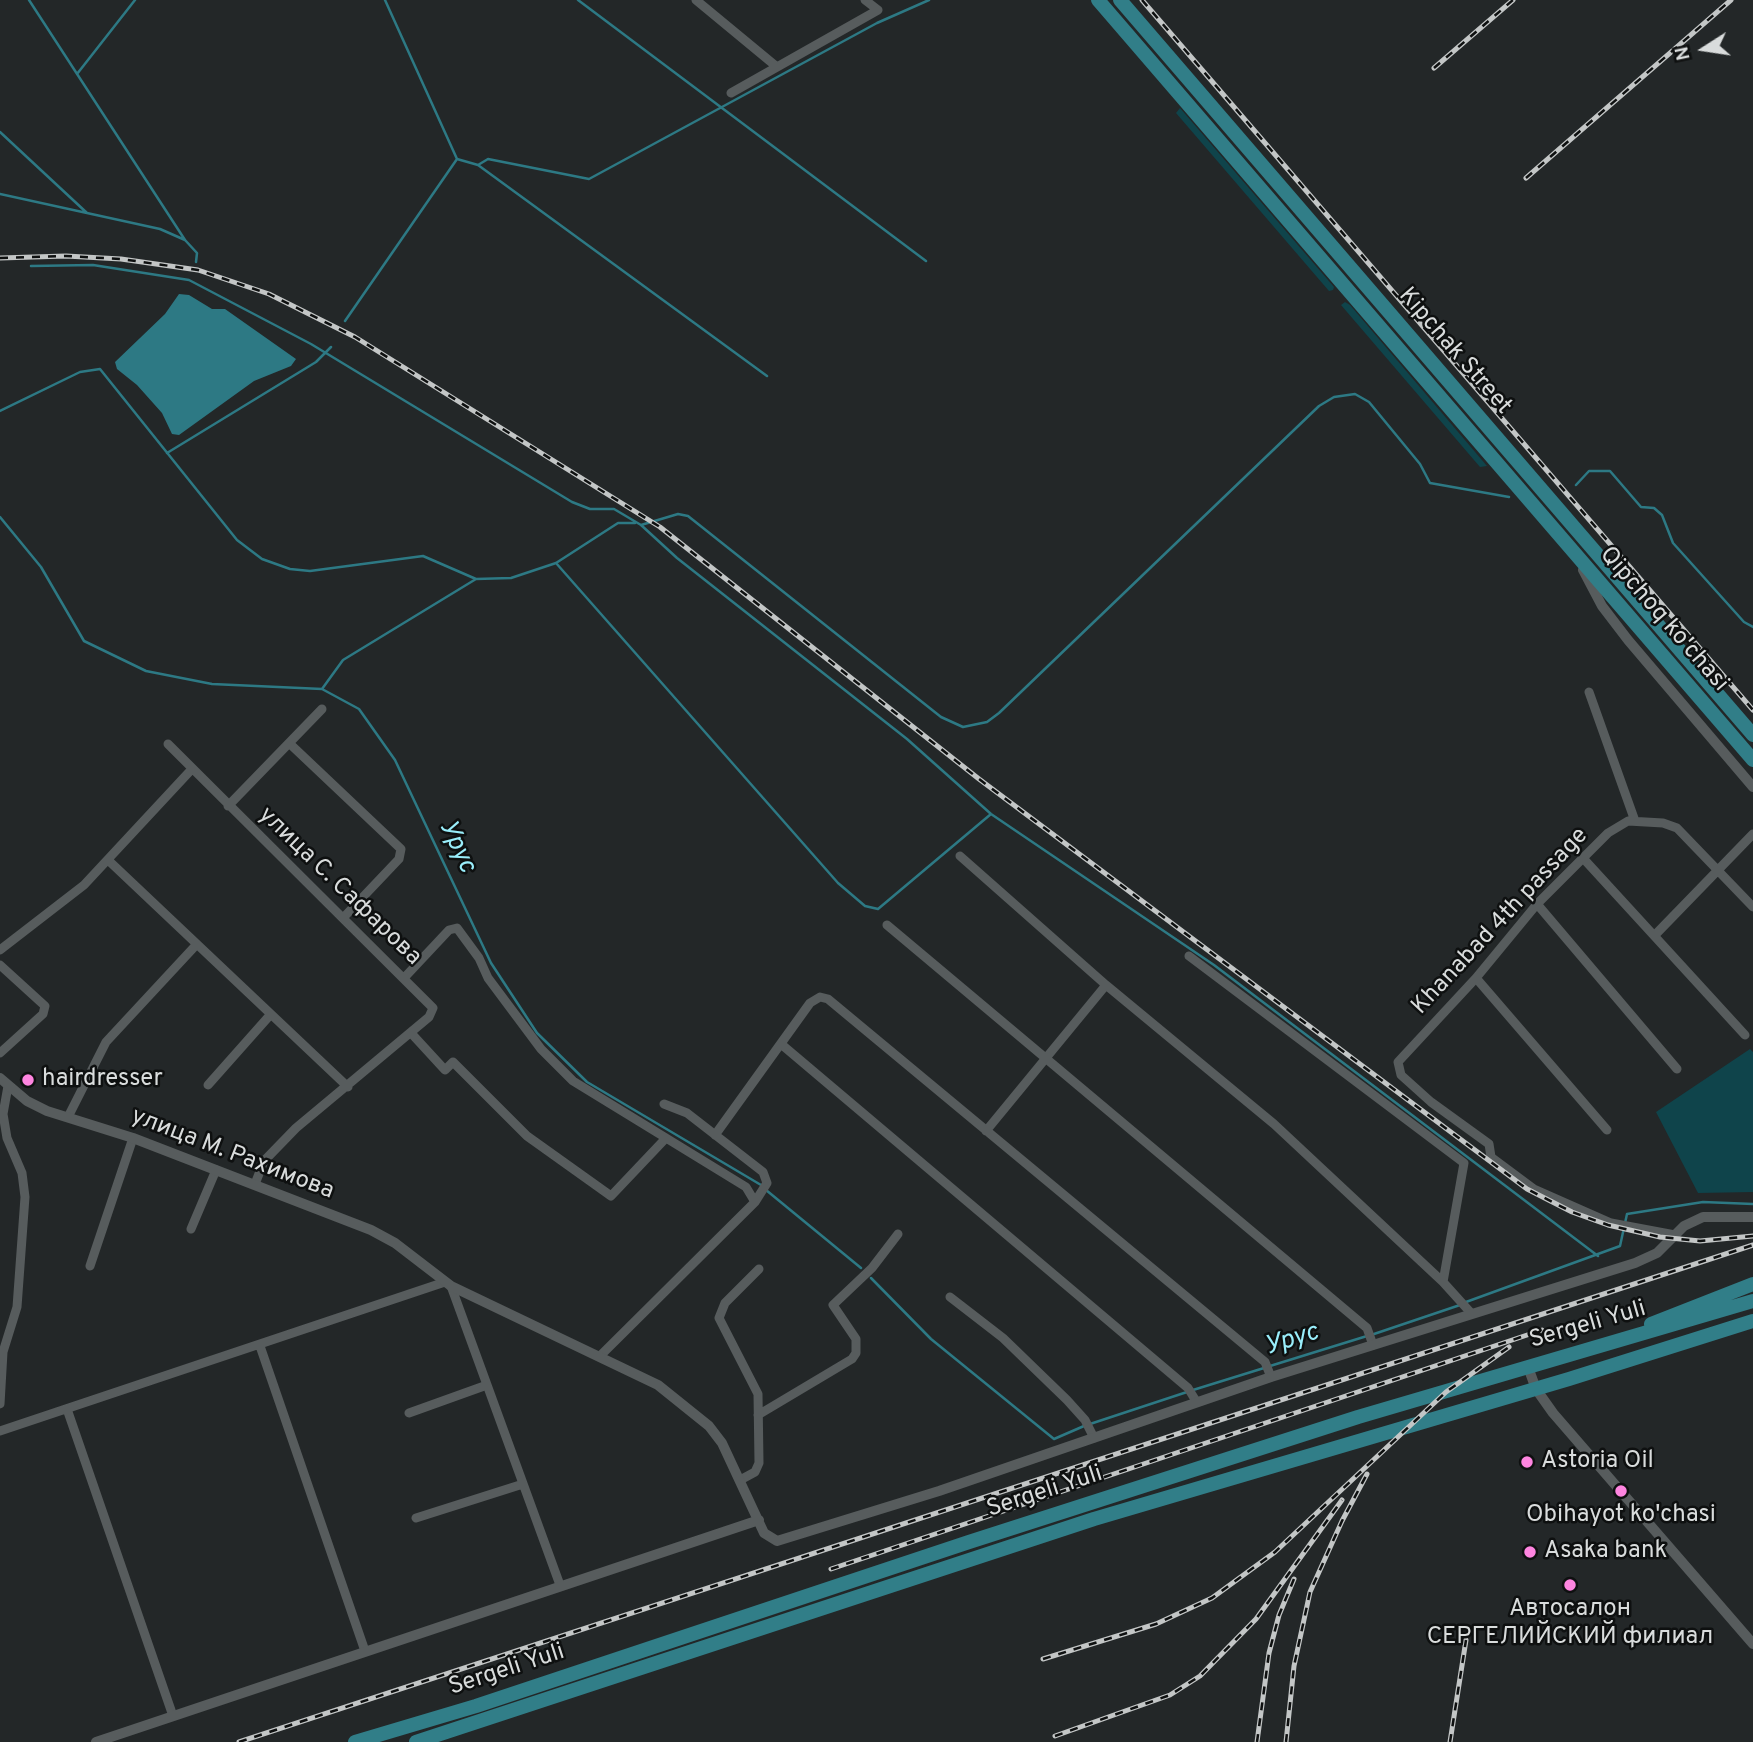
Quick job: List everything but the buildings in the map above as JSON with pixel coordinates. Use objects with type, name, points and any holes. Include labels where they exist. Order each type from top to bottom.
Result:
[{"type":"main road","name":"Kipchak Street","points":[[1098,0],[1565,541]]},
{"type":"main road","name":"Kipchak Street","points":[[1120,0],[1753,735]]},
{"type":"main road","points":[[1501,466],[1513,455]]},
{"type":"main road","name":"Qipchoq ko'chasi","points":[[1565,541],[1753,760]]},
{"type":"main road","points":[[1617,1339],[1671,1314],[1753,1284]]},
{"type":"main road","name":"Sergeli Yuli","points":[[355,1742],[476,1706],[1084,1504],[1617,1339],[1753,1301]]},
{"type":"main road","name":"Sergeli Yuli","points":[[416,1742],[1094,1519],[1536,1389],[1753,1321]]},
{"type":"street","points":[[696,0],[777,66]]},
{"type":"street","points":[[731,93],[878,10],[865,0]]},
{"type":"street","points":[[1565,541],[1602,606],[1622,633],[1753,787]]},
{"type":"street","points":[[1590,692],[1635,821],[1663,822],[1677,828],[1753,907]]},
{"type":"street","points":[[228,806],[322,709]]},
{"type":"street","points":[[289,743],[401,849],[398,859],[343,918]]},
{"type":"street","name":"улица С. Сафарова","points":[[168,744],[191,770],[433,1007],[433,1013],[411,1033],[296,1128],[264,1161],[255,1184]]},
{"type":"street","points":[[0,950],[85,885],[191,770]]},
{"type":"street","name":"Khanabad 4th passage","points":[[1635,821],[1628,821],[1608,833],[1537,904],[1476,978],[1402,1058],[1398,1067],[1401,1074],[1431,1102],[1489,1144],[1491,1157],[1534,1189],[1611,1223],[1675,1235]]},
{"type":"street","points":[[1655,935],[1753,834]]},
{"type":"street","points":[[960,856],[1106,985],[1274,1124],[1466,1306]]},
{"type":"street","points":[[1582,858],[1745,1035]]},
{"type":"street","points":[[108,860],[348,1087]]},
{"type":"street","points":[[1537,904],[1677,1069]]},
{"type":"street","points":[[887,925],[1044,1060],[1367,1328],[1373,1345]]},
{"type":"street","points":[[404,978],[449,930],[457,928],[479,958],[488,978],[541,1049],[572,1081],[746,1187],[755,1202]]},
{"type":"street","points":[[68,1117],[106,1042],[197,944]]},
{"type":"street","points":[[1189,956],[1464,1163],[1443,1282]]},
{"type":"street","points":[[0,965],[45,1006],[43,1014],[0,1052]]},
{"type":"street","points":[[1476,978],[1607,1130]]},
{"type":"street","points":[[986,1131],[1106,985]]},
{"type":"street","points":[[715,1135],[810,1003],[820,997],[828,999],[1265,1362],[1271,1377]]},
{"type":"street","points":[[208,1085],[271,1014]]},
{"type":"street","points":[[411,1033],[445,1070],[453,1062],[527,1136],[611,1195],[666,1138]]},
{"type":"street","points":[[781,1044],[1192,1394]]},
{"type":"street","points":[[0,1404],[3,1352],[17,1307],[25,1197],[22,1173],[7,1138],[3,1114],[4,1082]]},
{"type":"street","name":"улица М. Рахимова","points":[[4,1082],[27,1101],[255,1184],[380,1235],[448,1284],[601,1355],[658,1385],[693,1411],[722,1443],[742,1479],[759,1520]]},
{"type":"street","points":[[601,1355],[755,1202],[767,1177],[687,1113],[664,1104]]},
{"type":"street","points":[[0,1149],[7,1138]]},
{"type":"street","points":[[90,1266],[133,1138]]},
{"type":"street","points":[[191,1229],[216,1170]]},
{"type":"street","points":[[96,1742],[759,1520],[768,1537],[786,1540],[1092,1434],[1192,1394],[1271,1377],[1373,1345],[1466,1306],[1644,1260],[1661,1250],[1689,1223],[1703,1217],[1753,1217]]},
{"type":"street","points":[[758,1415],[852,1359],[856,1353],[856,1339],[833,1305],[872,1268],[898,1234]]},
{"type":"street","points":[[742,1479],[755,1472],[759,1463],[758,1394],[719,1318],[725,1303],[759,1269]]},
{"type":"street","points":[[0,1431],[448,1284],[560,1585]]},
{"type":"street","points":[[950,1297],[1003,1338],[1085,1420],[1092,1434]]},
{"type":"street","points":[[260,1346],[365,1651]]},
{"type":"street","points":[[1528,1367],[1536,1389],[1567,1429],[1753,1644]]},
{"type":"street","points":[[409,1413],[487,1385]]},
{"type":"street","points":[[68,1409],[173,1716]]},
{"type":"street","points":[[416,1518],[523,1484]]},
{"type":"shaded area","points":[[1180,108],[1334,287],[1333,290],[1329,291],[1176,113]]},
{"type":"shaded area","points":[[179,294],[189,295],[212,309],[225,309],[296,359],[291,366],[254,381],[179,435],[172,434],[162,413],[137,385],[117,369],[115,362],[165,314]]},
{"type":"shaded area","points":[[1345,302],[1487,466],[1480,467],[1341,305]]},
{"type":"shaded area","points":[[1750,1049],[1753,1052],[1753,1192],[1698,1193],[1656,1112]]},
{"type":"waterway","points":[[29,0],[185,240],[197,253],[196,262]]},
{"type":"waterway","points":[[77,74],[135,0]]},
{"type":"waterway","points":[[385,0],[457,159],[478,165],[767,376]]},
{"type":"waterway","points":[[578,0],[926,261]]},
{"type":"waterway","points":[[478,165],[488,159],[589,179],[877,23],[929,0]]},
{"type":"waterway","points":[[0,132],[87,213]]},
{"type":"waterway","points":[[345,321],[457,159]]},
{"type":"waterway","points":[[0,194],[160,229],[185,240]]},
{"type":"waterway","points":[[31,266],[93,265],[189,280],[311,344],[572,502],[590,509],[614,509],[641,525],[677,558],[907,739],[991,814],[1214,965],[1598,1256]]},
{"type":"waterway","points":[[167,453],[316,362],[331,347]]},
{"type":"waterway","points":[[0,411],[80,372],[100,369],[237,540],[262,559],[290,569],[310,571],[423,556],[476,579],[511,578],[556,563],[618,523],[635,523]]},
{"type":"waterway","points":[[641,525],[678,514],[688,516],[941,717],[963,727],[987,722],[999,713],[1319,406],[1334,397],[1355,394],[1369,402],[1420,464],[1430,483],[1509,497]]},
{"type":"waterway","points":[[1576,485],[1589,471],[1610,471],[1641,507],[1654,508],[1662,515],[1673,543],[1744,622],[1753,627]]},
{"type":"waterway","name":"Урус","points":[[0,517],[41,567],[84,641],[146,671],[212,684],[322,689],[359,709],[395,760],[491,963],[537,1033],[587,1082],[761,1185]]},
{"type":"waterway","points":[[556,563],[838,883],[865,906],[878,909],[991,814]]},
{"type":"waterway","points":[[322,689],[343,660],[476,579]]},
{"type":"waterway","name":"Урус","points":[[766,1190],[861,1268]]},
{"type":"waterway","name":"Урус","points":[[1466,1302],[1620,1246],[1627,1214],[1703,1202],[1753,1204]]},
{"type":"waterway","name":"Урус","points":[[871,1278],[931,1339],[1054,1439],[1084,1426]]},
{"type":"waterway","name":"Урус","points":[[1374,1334],[1460,1305]]},
{"type":"waterway","name":"Урус","points":[[1270,1366],[1367,1336]]},
{"type":"waterway","name":"Урус","points":[[1193,1390],[1264,1368]]},
{"type":"waterway","name":"Урус","points":[[1090,1424],[1187,1392]]},
{"type":"railway","points":[[1142,0],[1753,710]]},
{"type":"railway","points":[[1434,68],[1513,0]]},
{"type":"railway","points":[[1526,178],[1731,0]]},
{"type":"railway","points":[[0,258],[66,256],[121,259],[198,270],[269,294],[355,337],[660,527],[979,779],[1527,1189],[1572,1212],[1608,1225],[1660,1237],[1700,1241],[1753,1236]]},
{"type":"railway","points":[[239,1742],[1753,1245]]},
{"type":"railway","points":[[831,1569],[1542,1330]]},
{"type":"railway","points":[[1043,1659],[1156,1624],[1212,1598],[1275,1552],[1446,1392],[1509,1347]]},
{"type":"railway","points":[[1286,1742],[1294,1666],[1310,1592],[1367,1474]]},
{"type":"railway","points":[[1055,1736],[1170,1695],[1200,1676],[1256,1619],[1342,1500]]},
{"type":"railway","points":[[1257,1742],[1269,1653],[1279,1615],[1294,1579]]},
{"type":"railway","points":[[1450,1742],[1466,1640]]},
{"type":"place","name":"hairdresser","points":[[28,1080]]},
{"type":"place","name":"Astoria Oil","points":[[1527,1462]]},
{"type":"place","name":"Obihayot ko'chasi","points":[[1621,1491]]},
{"type":"place","name":"Asaka bank","points":[[1530,1552]]},
{"type":"place","name":"Автосалон СЕРГЕЛИЙСКИЙ филиал","points":[[1570,1585]]}]
